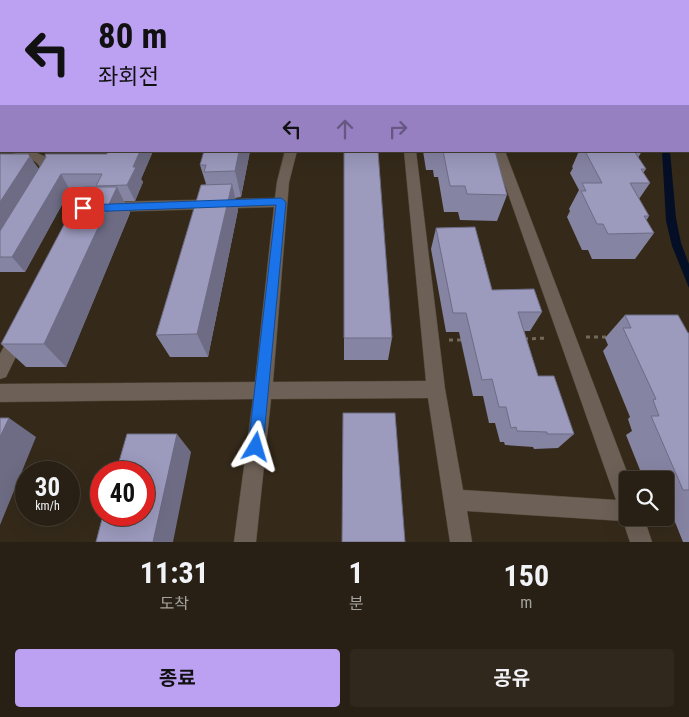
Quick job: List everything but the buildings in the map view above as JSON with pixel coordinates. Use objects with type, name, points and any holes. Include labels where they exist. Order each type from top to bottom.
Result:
[{"type":"street","points":[[245,542],[263,390],[283,182],[291,152]]},
{"type":"street","points":[[410,152],[436,389],[461,542]]},
{"type":"street","points":[[499,152],[619,480]]},
{"type":"street","points":[[0,161],[34,154],[44,161],[48,172],[38,188]]},
{"type":"street","points":[[93,208],[281,202]]},
{"type":"street","points":[[0,371],[26,319]]},
{"type":"street","points":[[0,393],[436,389]]},
{"type":"street","points":[[455,500],[619,510]]},
{"type":"street","points":[[635,526],[641,542]]},
{"type":"path","points":[[518,339],[614,336]]},
{"type":"path","points":[[431,340],[470,340]]},
{"type":"water","points":[[662,152],[670,152],[676,218],[681,243],[689,264],[689,288],[672,246],[666,221]]},
{"type":"route","points":[[83,208],[281,202],[256,447]]}]
